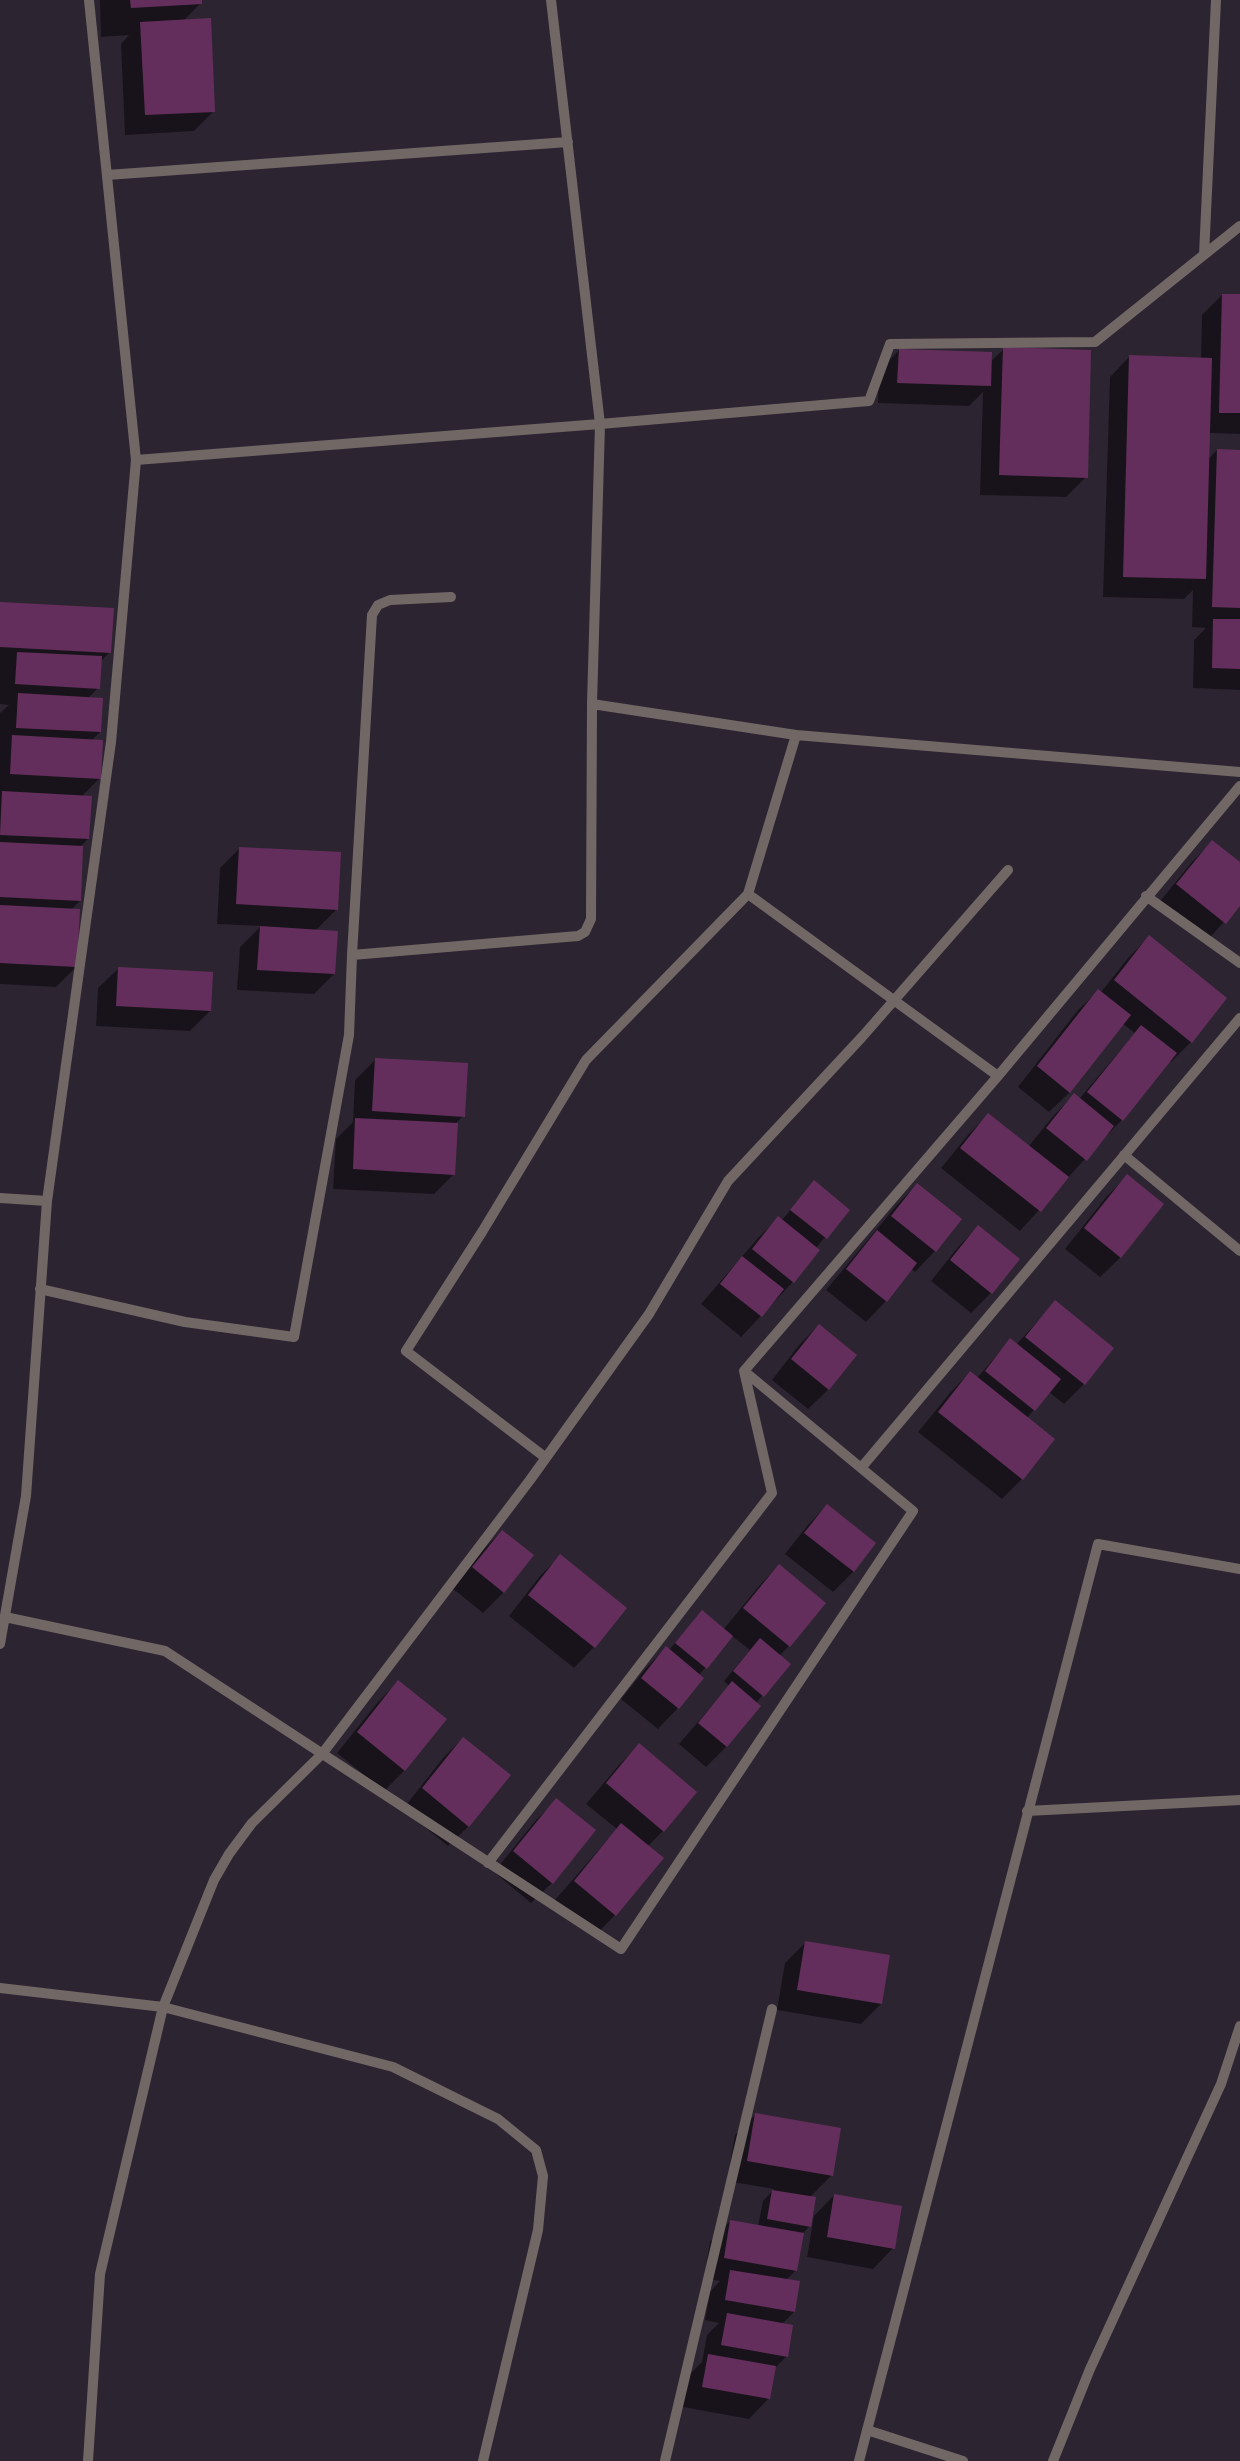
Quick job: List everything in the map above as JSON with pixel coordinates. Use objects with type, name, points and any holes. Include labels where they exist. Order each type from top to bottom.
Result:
[{"type":"street","points":[[0,1644],[26,1496],[47,1200],[112,742],[136,460],[89,0]]},
{"type":"street","points":[[352,954],[578,936],[586,932],[591,919],[592,704],[600,424],[551,0]]},
{"type":"street","points":[[1204,255],[1216,0]]},
{"type":"street","points":[[107,175],[568,142]]},
{"type":"street","points":[[136,460],[869,402],[890,344],[1095,342],[1240,226]]},
{"type":"street","points":[[40,1289],[185,1322],[294,1337],[348,1035],[372,615],[378,605],[390,600],[451,597]]},
{"type":"street","points":[[592,704],[796,735],[1240,772]]},
{"type":"street","points":[[546,1458],[406,1351],[482,1232],[586,1060],[748,894],[796,735]]},
{"type":"street","points":[[744,1371],[998,1076],[1146,896],[1240,786]]},
{"type":"street","points":[[88,2461],[100,2274],[163,2007],[214,1880],[229,1854],[252,1823],[322,1754],[546,1458],[649,1314],[728,1181],[892,1002],[1008,870]]},
{"type":"street","points":[[748,894],[892,1002],[998,1076]]},
{"type":"street","points":[[1146,896],[1240,963]]},
{"type":"street","points":[[861,1468],[1240,1018]]},
{"type":"street","points":[[1124,1155],[1240,1251]]},
{"type":"street","points":[[0,1198],[47,1200]]},
{"type":"street","points":[[5,1617],[165,1651],[621,1949],[913,1511],[744,1371]]},
{"type":"street","points":[[488,1863],[772,1492],[744,1371]]},
{"type":"street","points":[[859,2461],[1098,1544],[1240,1569]]},
{"type":"street","points":[[1027,1811],[1240,1800]]},
{"type":"street","points":[[0,1988],[163,2007],[393,2067],[498,2119],[536,2150],[543,2176],[538,2230],[484,2461]]},
{"type":"street","points":[[665,2461],[772,2009]]},
{"type":"street","points":[[1053,2461],[1090,2369],[1221,2084],[1240,2026]]},
{"type":"street","points":[[867,2430],[964,2461]]},
{"type":"building","points":[[130,0],[202,0],[202,4],[131,8]]},
{"type":"building","points":[[211,18],[215,112],[145,115],[140,22]]},
{"type":"building","points":[[1222,294],[1240,294],[1240,413],[1219,413]]},
{"type":"building","points":[[1003,347],[1091,350],[1088,478],[999,475]]},
{"type":"building","points":[[899,349],[992,352],[991,386],[897,383]]},
{"type":"building","points":[[1129,355],[1212,358],[1206,579],[1123,577]]},
{"type":"building","points":[[1217,449],[1240,450],[1240,608],[1212,607]]},
{"type":"building","points":[[0,602],[114,608],[111,653],[0,647]]},
{"type":"building","points":[[1213,619],[1240,619],[1240,669],[1212,668]]},
{"type":"building","points":[[17,652],[102,656],[100,689],[15,684]]},
{"type":"building","points":[[18,693],[103,698],[101,732],[16,728]]},
{"type":"building","points":[[12,735],[103,740],[101,779],[10,774]]},
{"type":"building","points":[[2,791],[92,796],[89,839],[0,835]]},
{"type":"building","points":[[1212,840],[1240,862],[1240,906],[1226,924],[1176,884]]},
{"type":"building","points":[[0,842],[83,846],[81,901],[0,897]]},
{"type":"building","points":[[239,847],[341,852],[338,910],[236,904]]},
{"type":"building","points":[[0,905],[80,909],[77,967],[0,963]]},
{"type":"building","points":[[260,926],[338,931],[335,974],[257,970]]},
{"type":"building","points":[[1149,935],[1227,998],[1192,1043],[1114,980]]},
{"type":"building","points":[[118,967],[213,972],[211,1011],[116,1006]]},
{"type":"building","points":[[1098,989],[1131,1015],[1070,1093],[1037,1066]]},
{"type":"building","points":[[1141,1025],[1177,1053],[1123,1121],[1087,1092]]},
{"type":"building","points":[[375,1058],[468,1063],[465,1117],[372,1111]]},
{"type":"building","points":[[1074,1093],[1114,1126],[1087,1161],[1046,1128]]},
{"type":"building","points":[[988,1113],[1069,1177],[1041,1212],[960,1148]]},
{"type":"building","points":[[355,1118],[458,1123],[455,1175],[353,1169]]},
{"type":"building","points":[[1127,1174],[1164,1204],[1121,1258],[1084,1228]]},
{"type":"building","points":[[814,1180],[850,1210],[827,1239],[790,1210]]},
{"type":"building","points":[[917,1183],[962,1219],[936,1252],[891,1216]]},
{"type":"building","points":[[778,1216],[820,1250],[794,1283],[752,1249]]},
{"type":"building","points":[[978,1225],[1020,1259],[992,1294],[950,1260]]},
{"type":"building","points":[[877,1230],[917,1263],[887,1302],[846,1269]]},
{"type":"building","points":[[742,1256],[784,1289],[762,1317],[720,1284]]},
{"type":"building","points":[[1055,1300],[1114,1348],[1085,1385],[1025,1337]]},
{"type":"building","points":[[819,1324],[857,1355],[829,1390],[791,1359]]},
{"type":"building","points":[[1010,1338],[1061,1379],[1035,1411],[985,1371]]},
{"type":"building","points":[[970,1371],[1055,1439],[1023,1480],[938,1412]]},
{"type":"building","points":[[827,1504],[876,1543],[854,1572],[804,1533]]},
{"type":"building","points":[[502,1530],[534,1555],[504,1593],[472,1567]]},
{"type":"building","points":[[560,1554],[627,1608],[595,1648],[528,1595]]},
{"type":"building","points":[[779,1564],[826,1603],[790,1647],[743,1608]]},
{"type":"building","points":[[702,1610],[733,1636],[707,1669],[675,1643]]},
{"type":"building","points":[[760,1638],[791,1664],[764,1697],[733,1671]]},
{"type":"building","points":[[666,1646],[704,1678],[679,1709],[641,1678]]},
{"type":"building","points":[[398,1680],[447,1719],[405,1771],[357,1732]]},
{"type":"building","points":[[732,1681],[761,1706],[727,1747],[698,1723]]},
{"type":"building","points":[[463,1737],[511,1775],[469,1827],[422,1788]]},
{"type":"building","points":[[639,1743],[697,1792],[664,1832],[606,1783]]},
{"type":"building","points":[[556,1798],[596,1830],[553,1884],[513,1851]]},
{"type":"building","points":[[621,1823],[664,1858],[616,1916],[574,1881]]},
{"type":"building","points":[[805,1941],[890,1955],[882,2004],[797,1990]]},
{"type":"building","points":[[755,2113],[841,2128],[833,2176],[747,2161]]},
{"type":"building","points":[[772,2190],[816,2197],[811,2227],[767,2219]]},
{"type":"building","points":[[834,2194],[902,2206],[895,2249],[827,2237]]},
{"type":"building","points":[[730,2220],[804,2233],[797,2271],[724,2258]]},
{"type":"building","points":[[730,2270],[800,2281],[795,2312],[725,2300]]},
{"type":"building","points":[[727,2313],[793,2325],[788,2357],[721,2345]]},
{"type":"building","points":[[708,2354],[776,2366],[770,2399],[702,2387]]}]
